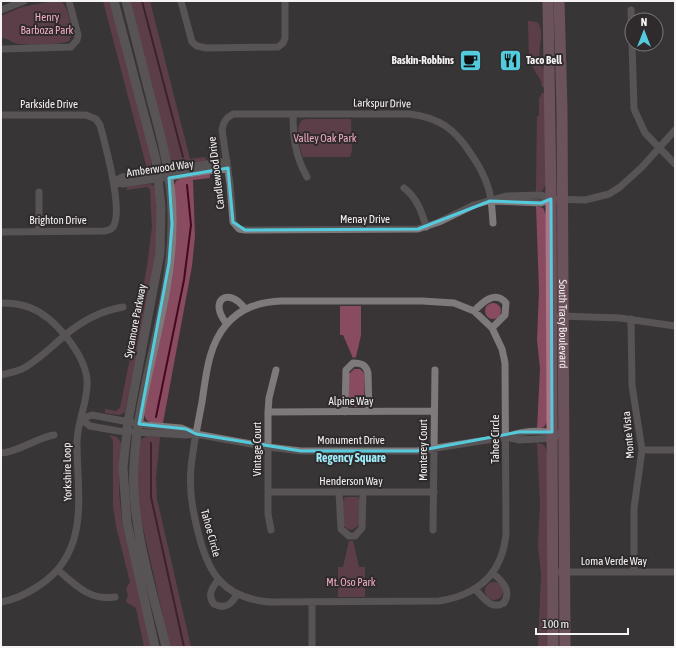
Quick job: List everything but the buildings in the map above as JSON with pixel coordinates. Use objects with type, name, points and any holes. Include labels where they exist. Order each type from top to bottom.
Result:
[{"type":"main road","name":"Sycamore Parkway","points":[[114,1],[158,176],[161,215],[160,253],[126,432],[123,467],[125,509],[155,647]]},
{"type":"main road","name":"Sycamore Parkway","points":[[126,1],[169,174],[172,224],[170,257],[138,428],[133,468],[136,510],[166,647]]},
{"type":"main road","name":"South Tracy Boulevard","points":[[548,1],[557,199]]},
{"type":"main road","name":"South Tracy Boulevard","points":[[559,1],[557,316],[552,436],[559,572],[565,647]]},
{"type":"main road","name":"South Tracy Boulevard","points":[[553,647],[559,572],[564,435],[557,316]]},
{"type":"street","points":[[1,10],[24,1]]},
{"type":"street","points":[[3,49],[71,47],[77,40],[78,35],[69,1]]},
{"type":"street","points":[[181,1],[192,42],[197,46],[206,48],[271,48],[278,47],[283,43],[285,38],[285,1]]},
{"type":"street","points":[[631,10],[634,109],[645,133],[675,164]]},
{"type":"street","name":"Larkspur Drive","points":[[227,117],[233,114],[410,114],[424,116],[437,121],[450,128],[465,145],[485,176],[493,223]]},
{"type":"street","points":[[293,114],[293,140],[296,153],[307,177]]},
{"type":"street","name":"Parkside Drive","points":[[1,115],[86,115],[96,120],[100,125],[114,182]]},
{"type":"street","name":"Candlewood Drive","points":[[227,117],[223,123],[222,130],[228,165],[232,216],[236,226]]},
{"type":"street","name":"Menay Drive","points":[[236,226],[245,230],[399,229],[426,227],[457,212],[506,196],[541,196],[557,199],[585,200],[609,194],[620,187],[642,167],[658,147],[675,130]]},
{"type":"street","name":"Amberwood Way","points":[[114,182],[122,178],[158,176],[228,165]]},
{"type":"street","name":"Brighton Drive","points":[[1,232],[110,230],[113,227],[116,216],[114,182]]},
{"type":"street","points":[[404,188],[412,194],[422,211],[426,227]]},
{"type":"street","points":[[39,192],[39,231]]},
{"type":"street","points":[[227,324],[219,315],[218,304],[222,300],[227,297],[239,300],[245,309]]},
{"type":"street","points":[[474,311],[492,297],[502,299],[506,303],[505,315],[492,328]]},
{"type":"street","name":"Tahoe Circle","points":[[282,301],[446,301],[474,311],[492,328],[502,349],[505,363],[506,534],[503,553],[493,573],[476,590],[452,599],[439,601],[256,601],[237,594],[218,580],[202,550],[192,501],[191,468],[211,352],[215,340],[227,324],[245,309],[266,302],[282,301]]},
{"type":"street","name":"Yorkshire Loop","points":[[1,303],[18,304],[36,310],[50,320],[78,353],[84,366],[87,380],[77,440],[78,516],[71,550],[58,570],[48,580],[30,592],[1,602]]},
{"type":"street","points":[[1,375],[27,365],[39,358],[64,336],[91,317],[103,311],[123,307]]},
{"type":"street","points":[[557,316],[631,319],[675,326]]},
{"type":"street","name":"Monte Vista","points":[[631,319],[632,385],[642,450],[634,508],[634,572]]},
{"type":"street","points":[[345,412],[346,370],[353,363],[360,363],[367,369],[369,412]]},
{"type":"street","name":"Vintage Court","points":[[271,530],[268,514],[268,412],[269,398],[276,370]]},
{"type":"street","name":"Monterey Court","points":[[433,530],[435,370]]},
{"type":"street","name":"Alpine Way","points":[[268,412],[434,411]]},
{"type":"street","name":"Monument Drive","points":[[81,418],[92,415],[128,422],[138,428],[186,435],[196,434],[268,447],[318,451],[392,452],[434,449],[506,437],[519,432],[552,436],[564,435]]},
{"type":"street","name":"Monument Drive","points":[[81,418],[90,426],[126,432],[138,428]]},
{"type":"street","points":[[1,453],[18,449],[41,437],[54,435]]},
{"type":"street","points":[[642,450],[675,450]]},
{"type":"street","name":"Henderson Way","points":[[268,492],[434,492]]},
{"type":"street","points":[[339,492],[341,529],[349,536],[355,536],[362,528],[363,492]]},
{"type":"street","points":[[58,570],[78,588],[90,594],[104,599],[115,597]]},
{"type":"street","name":"Loma Verde Way","points":[[559,572],[675,572]]},
{"type":"street","points":[[476,590],[490,604],[499,606],[504,603],[508,594],[507,589],[493,573]]},
{"type":"street","points":[[218,580],[210,595],[214,604],[224,606],[232,603],[237,594]]},
{"type":"street","points":[[312,602],[312,647]]},
{"type":"highlighted area","points":[[228,168],[233,222],[245,230],[418,229],[490,201],[541,203],[551,199],[552,432],[519,432],[417,451],[301,451],[196,434],[186,429],[139,424],[169,263],[172,224],[169,178]]},
{"type":"green space","name":"Henry Barboza Park","points":[[61,1],[66,8],[71,27],[71,37],[69,41],[51,44],[26,45],[1,38],[1,16],[22,7]]},
{"type":"green space","points":[[103,1],[111,1],[152,160],[152,164],[143,171],[133,173],[132,170],[145,168],[146,165]]},
{"type":"green space","points":[[129,1],[150,1],[190,159],[205,157],[207,161],[176,165],[171,162]]},
{"type":"green space","points":[[528,21],[537,22],[540,25],[541,35],[539,57],[540,64],[544,71],[545,87],[542,87],[541,81],[529,61]]},
{"type":"green space","points":[[542,93],[545,93],[546,184],[542,191],[536,192],[537,116],[539,116],[539,99]]},
{"type":"green space","name":"Valley Oak Park","points":[[351,119],[352,150],[350,157],[303,157],[298,138],[298,128],[302,120]]},
{"type":"green space","points":[[210,174],[210,178],[193,180],[195,236],[192,266],[163,423],[150,422],[146,419],[144,413],[170,280],[174,186],[176,181],[180,179]]},
{"type":"green space","points":[[150,184],[154,186],[157,192],[157,240],[154,267],[125,412],[120,415],[105,413],[105,409],[116,411],[120,408],[137,323],[132,317],[136,312],[135,302],[141,299],[152,227],[150,189],[147,187],[127,190],[127,187]]},
{"type":"green space","points":[[536,206],[543,208],[546,215],[547,422],[544,427],[537,429],[540,369],[537,340],[539,291]]},
{"type":"green space","points":[[490,303],[496,303],[501,308],[499,317],[496,319],[490,319],[485,314],[485,308]]},
{"type":"green space","points":[[340,306],[361,306],[361,335],[356,357],[353,358],[343,335],[340,335]]},
{"type":"green space","points":[[354,369],[360,369],[365,374],[364,407],[350,407],[349,374]]},
{"type":"green space","points":[[109,435],[117,437],[121,443],[119,492],[122,521],[151,647],[144,647],[136,608],[126,602],[128,595],[126,589],[130,582],[116,526],[113,506],[113,440]]},
{"type":"green space","points":[[148,436],[160,437],[156,478],[157,499],[191,647],[170,647],[139,510],[137,477],[139,443],[141,439]]},
{"type":"green space","points":[[537,443],[544,445],[547,452],[548,647],[538,647],[541,574],[538,546],[540,503]]},
{"type":"green space","points":[[345,497],[358,497],[360,501],[359,525],[352,530],[343,525],[343,501]]},
{"type":"green space","name":"Mt. Oso Park","points":[[349,541],[353,541],[359,567],[365,567],[365,597],[338,597],[338,567],[343,567]]},
{"type":"green space","points":[[494,582],[500,585],[503,591],[500,597],[494,600],[488,597],[485,591],[488,585]]},
{"type":"waterway","points":[[142,1],[183,157]]},
{"type":"waterway","points":[[156,417],[184,280],[191,225],[187,185]]},
{"type":"waterway","points":[[151,443],[151,497],[184,647]]},
{"type":"place","name":"Baskin-Robbins","points":[[470,60]]},
{"type":"place","name":"Taco Bell","points":[[510,60]]},
{"type":"district","name":"Regency Square","points":[[351,458]]}]
